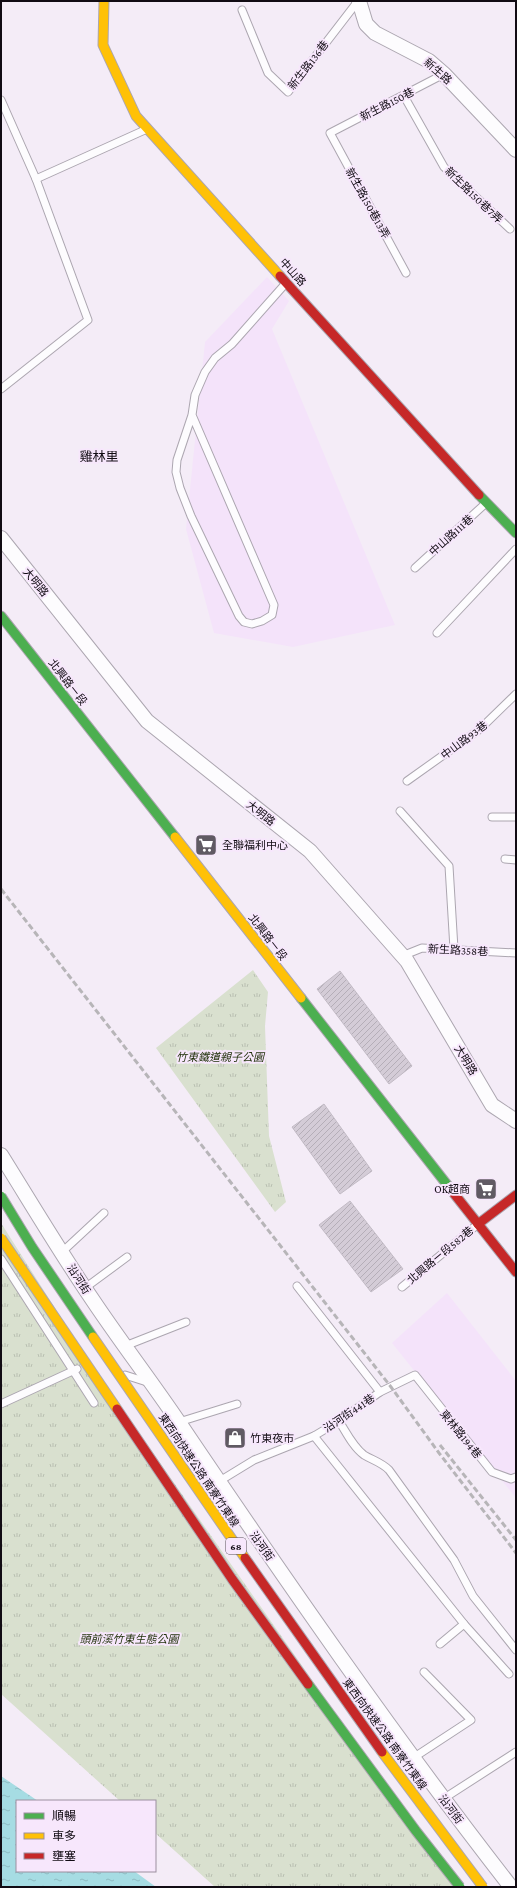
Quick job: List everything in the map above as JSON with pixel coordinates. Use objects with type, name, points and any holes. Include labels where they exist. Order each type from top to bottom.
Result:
[{"type":"main road","name":"中山路","points":[[104,1],[103,45],[136,116],[486,502],[516,533]]},
{"type":"main road","name":"北興路ㄧ段","points":[[1,616],[516,1272]]},
{"type":"main road","points":[[478,1224],[516,1195]]},
{"type":"main road","name":"東西向快速公路 南寮竹東線","points":[[1,1196],[32,1247],[249,1565],[431,1819],[483,1887]]},
{"type":"main road","name":"68","points":[[1,1238],[232,1579],[416,1831],[460,1887]]},
{"type":"street","name":"新生路","points":[[358,1],[366,24],[375,33],[430,61],[516,150]]},
{"type":"street","name":"大明路","points":[[1,538],[147,721],[310,851],[402,956],[492,1105],[516,1121]]},
{"type":"street","name":"沿河街","points":[[1,1155],[84,1288],[179,1422],[218,1482],[413,1758],[511,1887]]},
{"type":"lane","name":"新生路136巷","points":[[242,10],[268,73],[288,92],[358,1]]},
{"type":"lane","name":"新生路150巷","points":[[330,132],[404,96],[444,74]]},
{"type":"lane","name":"新生路150巷7弄","points":[[404,96],[444,167],[510,229]]},
{"type":"lane","points":[[1,100],[36,179],[88,320],[1,389]]},
{"type":"lane","points":[[36,179],[147,129]]},
{"type":"lane","name":"新生路150巷13弄","points":[[330,132],[406,273]]},
{"type":"lane","points":[[192,415],[274,605],[272,615],[262,621],[252,624],[244,622],[239,616],[193,522],[180,488],[176,472],[178,460],[192,415],[195,395],[205,372],[215,358],[232,344],[286,282]]},
{"type":"lane","name":"中山路111巷","points":[[415,568],[486,502]]},
{"type":"lane","points":[[437,633],[516,549]]},
{"type":"lane","name":"中山路93巷","points":[[407,781],[480,730],[516,694]]},
{"type":"lane","points":[[400,811],[449,866],[454,949]]},
{"type":"lane","points":[[492,817],[516,817]]},
{"type":"lane","points":[[505,859],[516,860]]},
{"type":"lane","name":"新生路358巷","points":[[402,956],[422,948],[516,953]]},
{"type":"lane","points":[[62,1252],[104,1213]]},
{"type":"lane","name":"北興路ㄧ段582巷","points":[[402,1287],[478,1224]]},
{"type":"lane","points":[[84,1288],[127,1257]]},
{"type":"lane","points":[[1,1259],[94,1403]]},
{"type":"lane","name":"沿河街441巷","points":[[218,1482],[254,1460],[314,1436],[339,1421],[380,1392],[297,1286]]},
{"type":"lane","points":[[125,1346],[186,1322]]},
{"type":"lane","points":[[1,1404],[73,1370],[99,1365],[152,1384]]},
{"type":"lane","name":"東林路194巷","points":[[380,1392],[415,1375],[492,1472],[511,1479],[516,1477]]},
{"type":"lane","points":[[179,1422],[238,1404]]},
{"type":"lane","points":[[339,1421],[356,1447],[364,1455],[382,1463],[389,1470],[454,1560],[473,1596],[516,1650]]},
{"type":"lane","points":[[314,1436],[464,1624],[510,1674]]},
{"type":"lane","points":[[440,1644],[464,1624]]},
{"type":"lane","points":[[413,1758],[470,1720],[424,1672]]},
{"type":"lane","points":[[443,1799],[516,1752]]},
{"type":"shaded area","points":[[267,277],[289,301],[272,329],[395,625],[293,647],[214,633],[186,529],[205,342]]},
{"type":"shaded area","points":[[447,1293],[516,1381],[516,1498],[392,1343]]},
{"type":"green space","name":"竹東鐵道親子公園","points":[[253,970],[268,992],[265,1026],[269,1136],[286,1202],[275,1212],[156,1048]]},
{"type":"green space","name":"頭前溪竹東生態公園","points":[[1,1223],[88,1360],[457,1887],[215,1887],[156,1834],[156,1800],[119,1800],[1,1694]]},
{"type":"water","points":[[1,1776],[37,1800],[16,1800],[16,1872],[135,1872],[156,1887],[1,1887]]},
{"type":"building","points":[[340,971],[412,1066],[389,1084],[317,989]]},
{"type":"building","points":[[324,1104],[372,1171],[340,1194],[292,1127]]},
{"type":"building","points":[[350,1201],[403,1269],[371,1292],[319,1225]]},
{"type":"railway","points":[[1,889],[391,1387],[439,1453],[516,1553]]},
{"type":"railway","points":[[440,1445],[516,1540]]},
{"type":"traffic: fast","points":[[479,495],[516,533]]},
{"type":"traffic: fast","points":[[1,616],[175,837]]},
{"type":"traffic: fast","points":[[301,998],[452,1191]]},
{"type":"traffic: fast","points":[[1,1196],[32,1247],[93,1337]]},
{"type":"traffic: fast","points":[[308,1684],[416,1831],[460,1887]]},
{"type":"traffic: slow","points":[[104,1],[103,45],[136,116],[280,276]]},
{"type":"traffic: slow","points":[[175,837],[301,998]]},
{"type":"traffic: slow","points":[[1,1238],[117,1409]]},
{"type":"traffic: slow","points":[[93,1337],[245,1558]]},
{"type":"traffic: slow","points":[[382,1752],[483,1887]]},
{"type":"traffic: jam","points":[[280,276],[479,495]]},
{"type":"traffic: jam","points":[[452,1191],[516,1272]]},
{"type":"traffic: jam","points":[[478,1224],[516,1195]]},
{"type":"traffic: jam","points":[[117,1409],[232,1579],[308,1684]]},
{"type":"traffic: jam","points":[[245,1558],[382,1752]]},
{"type":"place","name":"全聯福利中心","points":[[206,845]]},
{"type":"place","name":"OK超商","points":[[486,1189]]},
{"type":"place","name":"竹東夜市","points":[[235,1438]]},
{"type":"district","name":"雞林里","points":[[99,456]]}]
